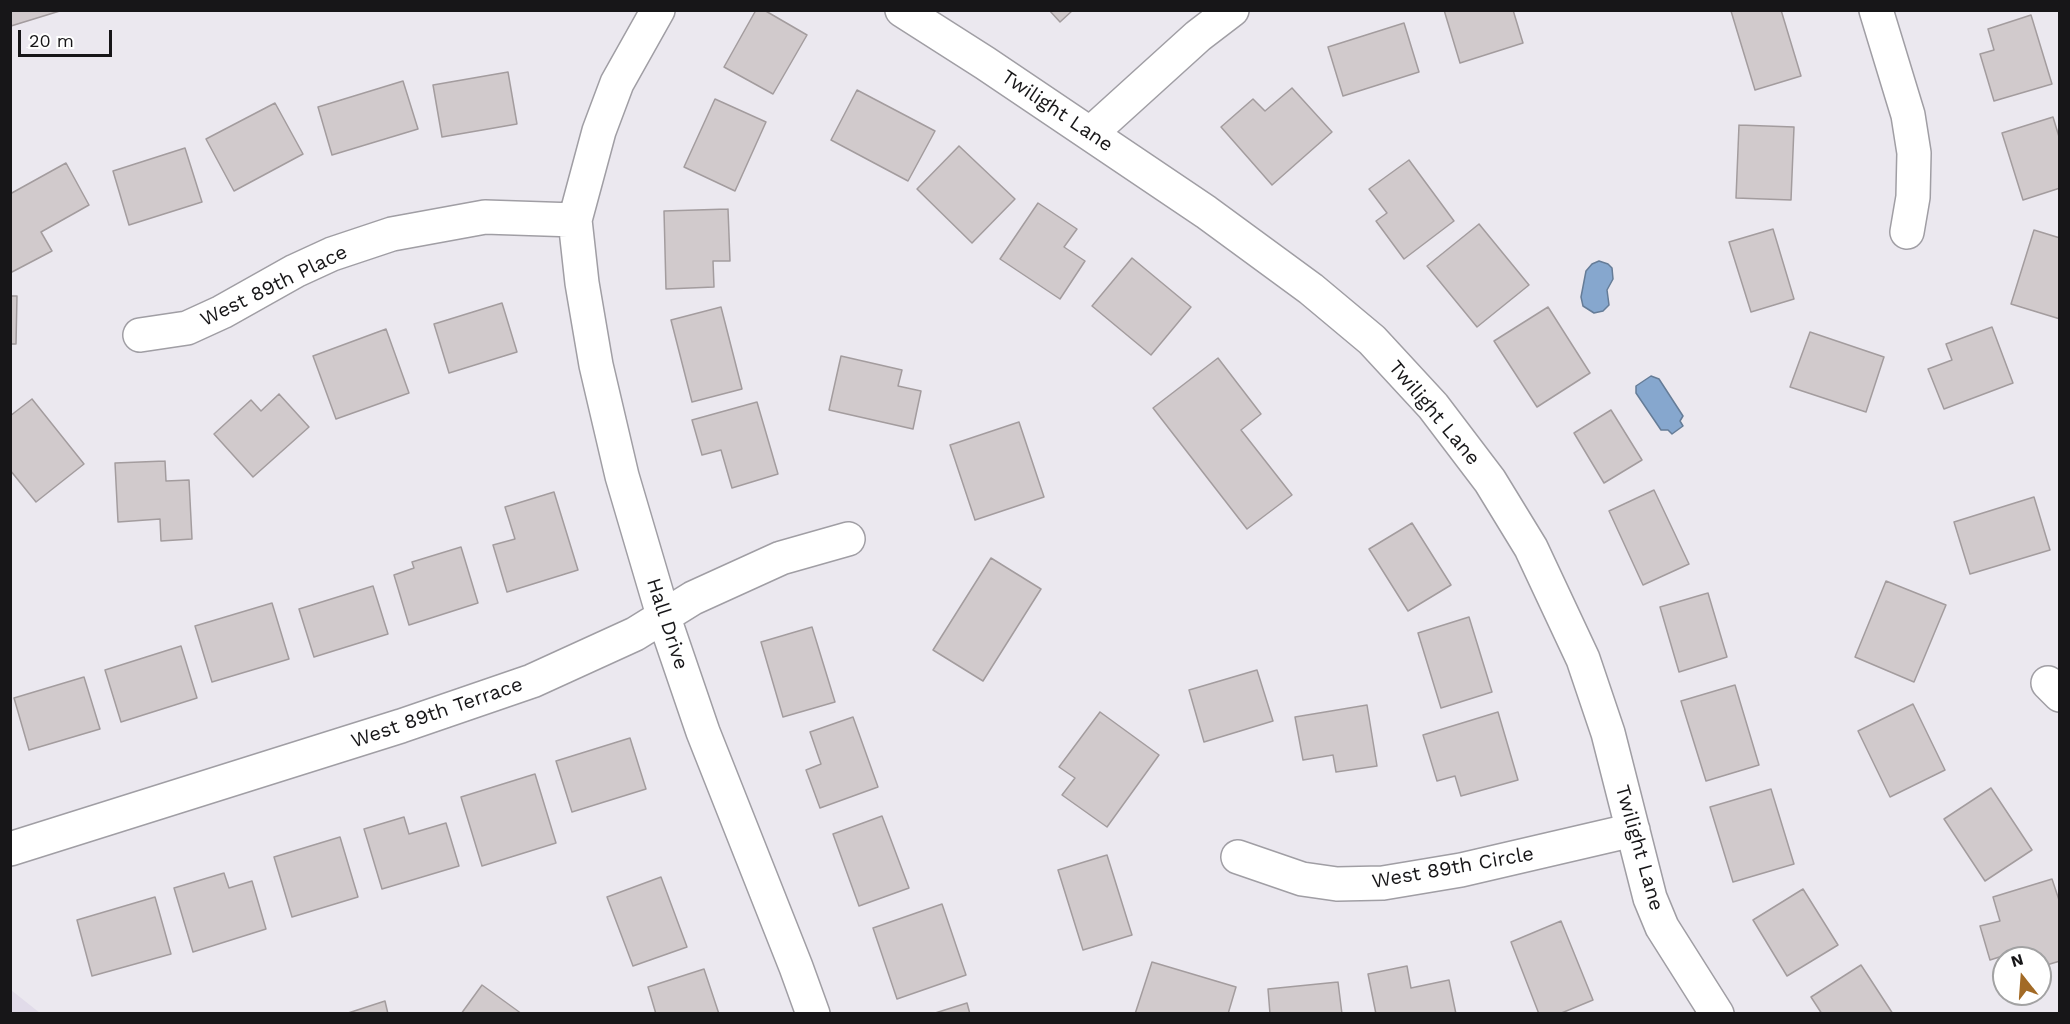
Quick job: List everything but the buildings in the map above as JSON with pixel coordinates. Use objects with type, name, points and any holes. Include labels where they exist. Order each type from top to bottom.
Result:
[{"type":"street","points":[[574,220],[599,131],[617,83],[658,10]]},
{"type":"street","name":"Twilight Lane","points":[[902,10],[1091,133],[1206,212],[1311,289],[1372,340],[1433,406],[1490,481],[1536,558],[1583,659],[1608,733],[1650,898],[1662,927],[1717,1014]]},
{"type":"street","points":[[1091,133],[1198,36],[1233,10]]},
{"type":"street","points":[[1876,10],[1908,115],[1914,153],[1912,197],[1907,232]]},
{"type":"street","name":"West 89th Place","points":[[140,335],[187,328],[332,254],[393,234],[485,217],[574,220]]},
{"type":"street","name":"Hall Drive","points":[[574,220],[596,365],[622,476],[663,615],[703,732],[813,1014]]},
{"type":"street","name":"West 89th Terrace","points":[[10,849],[401,726],[532,681],[635,634],[693,598],[781,558],[848,539]]},
{"type":"street","name":"West 89th Circle","points":[[1238,857],[1302,879],[1337,884],[1383,883],[1461,870],[1633,830]]},
{"type":"shaded area","points":[[11,990],[40,1013],[11,1013]]},
{"type":"water","points":[[1599,261],[1612,268],[1613,279],[1607,290],[1609,305],[1603,311],[1594,313],[1583,306],[1581,297],[1586,271],[1592,264]]},
{"type":"water","points":[[1651,376],[1659,379],[1683,416],[1680,421],[1683,426],[1672,434],[1668,430],[1661,430],[1636,393],[1636,386]]}]
